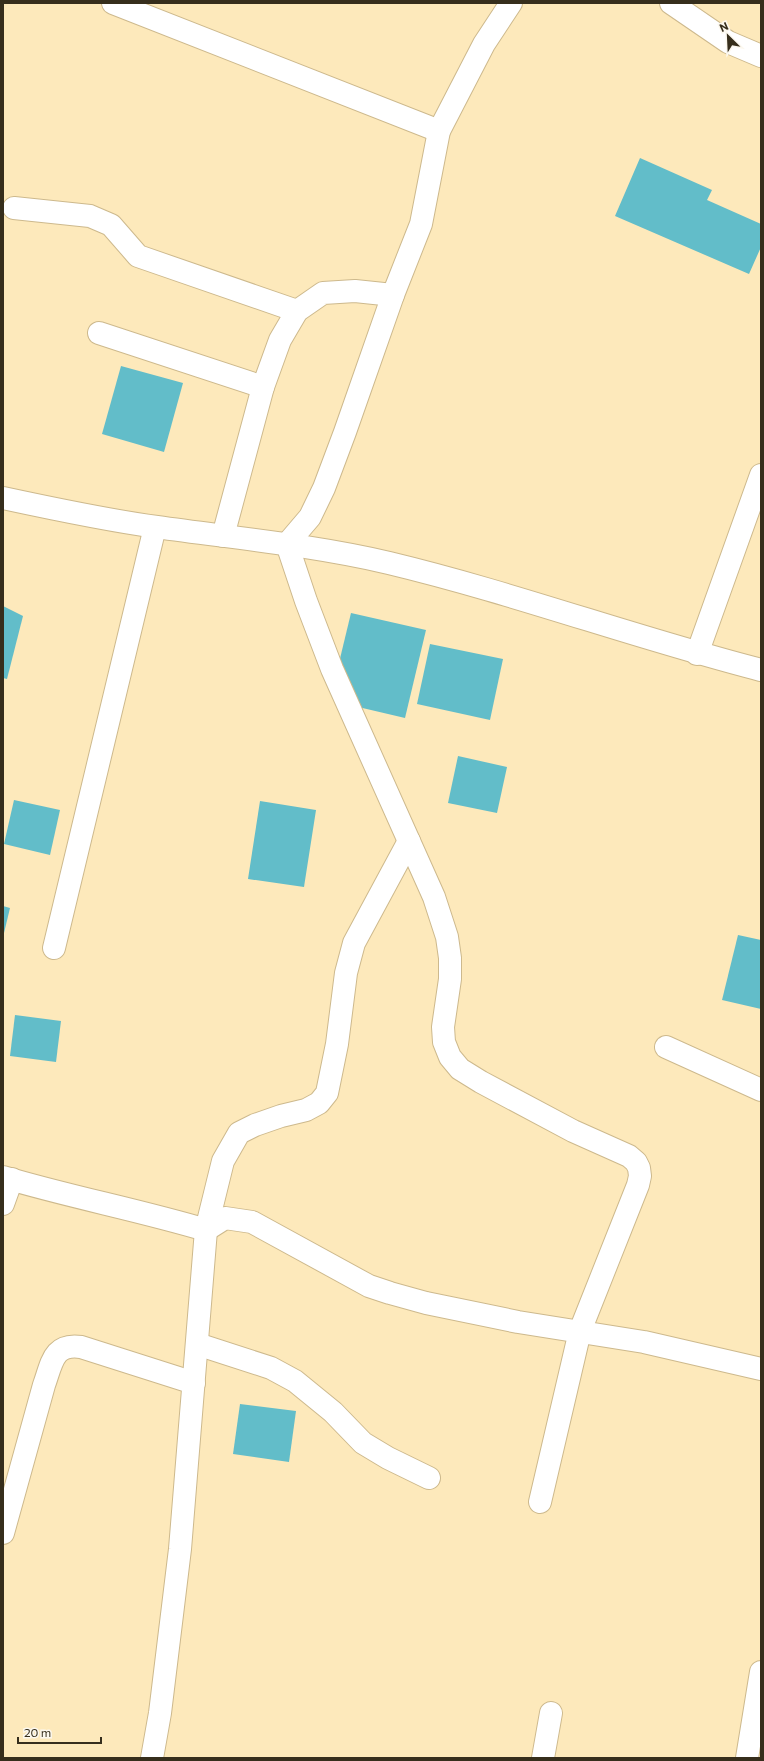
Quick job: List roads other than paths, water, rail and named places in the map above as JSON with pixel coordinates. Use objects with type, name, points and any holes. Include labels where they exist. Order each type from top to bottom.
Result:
[{"type":"street","points":[[113,3],[438,132]]},
{"type":"street","points":[[287,544],[310,517],[324,488],[393,295],[421,224],[438,132],[484,44],[511,3]]},
{"type":"street","points":[[671,3],[728,42],[761,56]]},
{"type":"street","points":[[14,208],[90,216],[111,225],[138,256],[297,311]]},
{"type":"street","points":[[223,536],[263,387],[280,340],[297,311],[323,293],[355,291],[393,295]]},
{"type":"street","points":[[100,333],[263,387]]},
{"type":"street","points":[[697,654],[761,475]]},
{"type":"street","points":[[3,498],[155,527],[287,544],[388,563],[460,582],[697,654],[761,670]]},
{"type":"street","points":[[54,948],[155,527]]},
{"type":"street","points":[[287,544],[306,601],[332,669],[434,897],[447,937],[450,979],[443,1027],[444,1042],[450,1057],[460,1069],[481,1082],[573,1131],[629,1156],[636,1162],[639,1168],[640,1176],[632,1201],[580,1331],[540,1502]]},
{"type":"street","points":[[152,1758],[160,1713],[180,1549],[206,1230],[223,1161],[238,1134],[255,1125],[280,1116],[306,1110],[318,1103],[327,1093],[337,1044],[346,973],[354,943],[409,841]]},
{"type":"street","points":[[666,1047],[761,1090]]},
{"type":"street","points":[[3,1204],[8,1178],[97,1203],[152,1214],[206,1230],[225,1218],[252,1222],[369,1286],[390,1293],[426,1303],[518,1322],[644,1342],[761,1370]]},
{"type":"street","points":[[197,1344],[271,1368],[295,1381],[333,1412],[363,1443],[388,1458],[430,1478]]},
{"type":"street","points":[[3,1533],[44,1385],[52,1362],[62,1348],[71,1345],[81,1347],[194,1383]]},
{"type":"street","points":[[747,1758],[761,1672]]},
{"type":"street","points":[[542,1758],[551,1713]]}]
